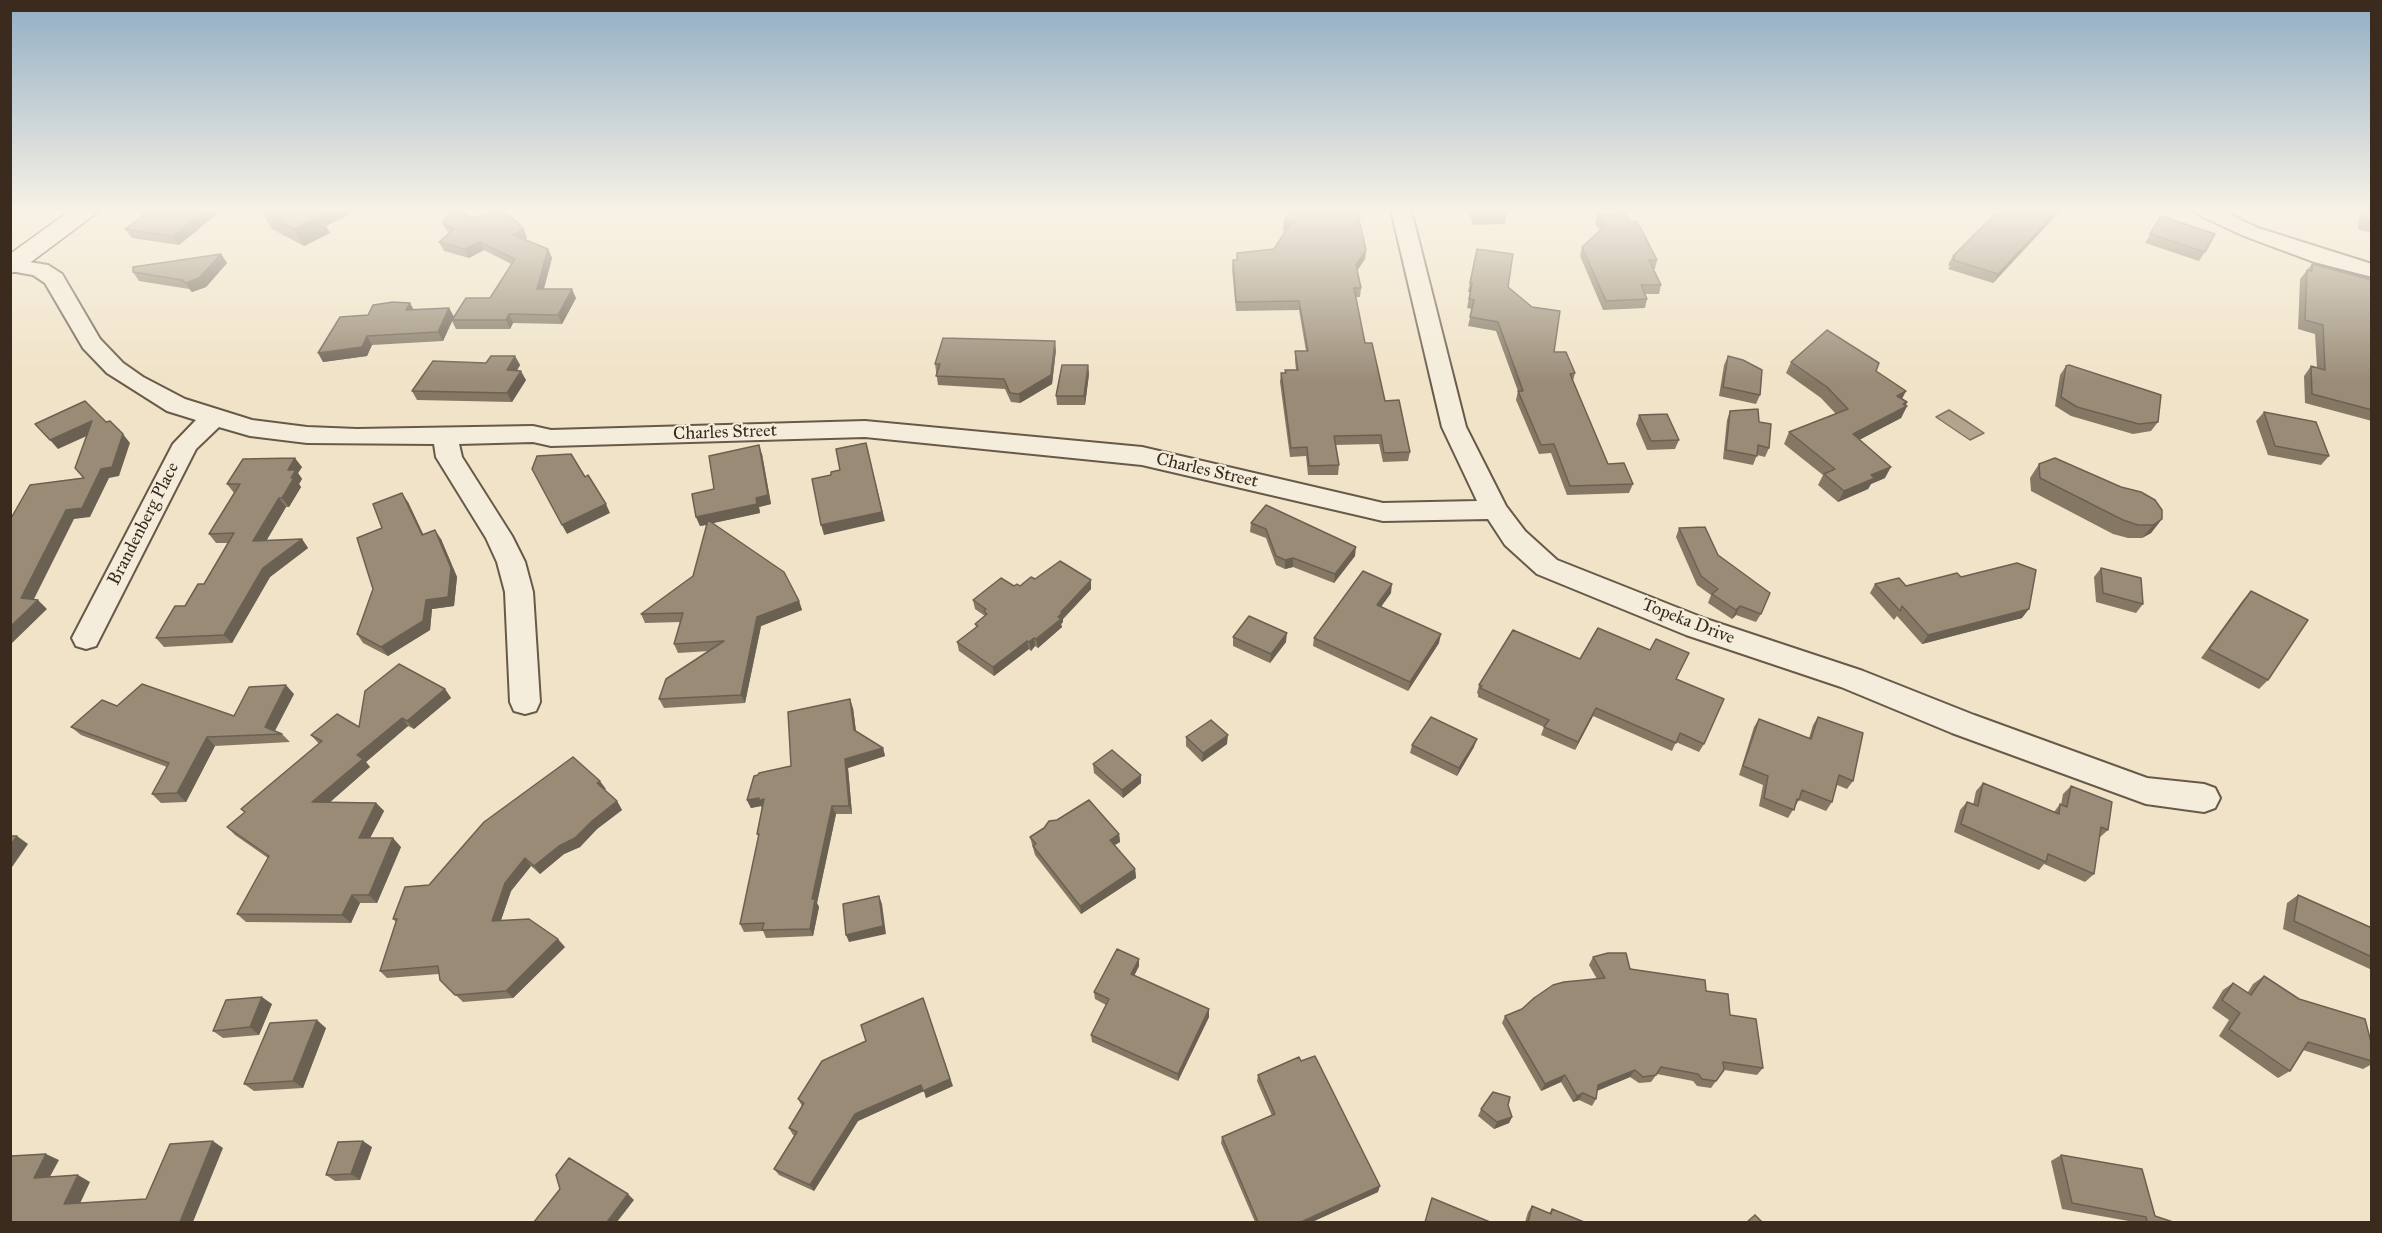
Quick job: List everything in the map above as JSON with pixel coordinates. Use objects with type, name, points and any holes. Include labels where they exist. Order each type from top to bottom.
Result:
[{"type":"street","name":"Charles Street","points":[[23,268],[40,270],[54,279],[91,343],[115,368],[166,400],[213,418],[250,428],[307,435],[533,434],[551,438],[865,429],[1142,456],[1383,512],[1495,510]]},
{"type":"street","name":"Topeka Drive","points":[[1415,268],[1454,427],[1495,510],[1515,538],[1547,567],[1696,627],[1852,679],[1963,724],[2146,791],[2204,798]]},
{"type":"street","name":"Brandenberg Place","points":[[86,638],[186,444],[213,418]]},
{"type":"street","points":[[445,436],[449,457],[499,536],[511,562],[519,592],[525,702]]},
{"type":"shaded area","points":[[1949,410],[1984,433],[1970,440],[1936,417]]},
{"type":"building","points":[[133,268],[209,268],[199,278],[186,283],[182,280],[133,272]]},
{"type":"building","points":[[510,268],[543,268],[537,289],[572,289],[558,315],[509,314],[506,320],[452,320],[466,298],[490,298]]},
{"type":"building","points":[[1234,268],[1357,268],[1361,288],[1354,288],[1365,343],[1372,343],[1385,401],[1399,400],[1410,452],[1384,453],[1381,435],[1334,436],[1339,465],[1309,466],[1307,447],[1291,448],[1281,373],[1286,373],[1285,370],[1298,370],[1295,351],[1308,351],[1299,301],[1236,302]]},
{"type":"building","points":[[1473,268],[1511,268],[1508,287],[1532,307],[1560,311],[1554,352],[1566,352],[1575,373],[1570,374],[1608,464],[1624,463],[1633,484],[1570,486],[1554,444],[1541,445],[1518,391],[1523,391],[1498,322],[1470,317],[1474,300],[1469,299],[1472,284],[1470,283]]},
{"type":"building","points":[[1591,268],[1653,268],[1661,285],[1641,285],[1647,299],[1606,301]]},
{"type":"building","points":[[1977,268],[2004,268],[1998,274]]},
{"type":"building","points":[[2312,268],[2325,268],[2372,280],[2372,410],[2312,394],[2311,366],[2325,370],[2323,325],[2305,320],[2307,270],[2312,271]]},
{"type":"building","points":[[393,302],[410,303],[406,310],[449,308],[438,332],[367,336],[362,347],[318,353],[340,317],[368,315],[373,305]]},
{"type":"building","points":[[1827,330],[1879,363],[1876,371],[1906,391],[1897,396],[1907,402],[1903,404],[1907,406],[1853,434],[1891,467],[1871,475],[1875,478],[1844,491],[1824,474],[1835,469],[1789,432],[1848,409],[1827,387],[1791,362]]},
{"type":"building","points":[[943,338],[1055,341],[1051,375],[1019,394],[1010,393],[1004,379],[936,376],[940,364],[935,364]]},
{"type":"building","points":[[491,356],[515,356],[507,370],[521,371],[507,393],[412,391],[433,361],[486,363]]},
{"type":"building","points":[[1728,356],[1743,360],[1762,370],[1760,395],[1723,387]]},
{"type":"building","points":[[1062,365],[1088,365],[1084,396],[1056,396]]},
{"type":"building","points":[[2069,365],[2161,395],[2158,422],[2139,424],[2077,407],[2061,397],[2066,366]]},
{"type":"building","points":[[85,401],[106,422],[110,421],[123,434],[112,467],[101,469],[82,508],[66,510],[21,598],[38,600],[10,627],[10,520],[30,485],[84,478],[75,468],[92,421],[50,440],[35,424]]},
{"type":"building","points":[[1758,409],[1759,422],[1771,424],[1769,448],[1758,445],[1757,456],[1726,450],[1730,411]]},
{"type":"building","points":[[2264,412],[2316,422],[2329,456],[2275,446]]},
{"type":"building","points":[[1667,414],[1679,440],[1651,441],[1639,415]]},
{"type":"building","points":[[866,443],[882,512],[821,525],[812,479],[831,475],[831,472],[840,470],[836,449]]},
{"type":"building","points":[[759,445],[768,495],[756,498],[757,504],[696,517],[692,494],[714,489],[709,456]]},
{"type":"building","points":[[571,454],[585,477],[588,475],[606,504],[562,525],[532,469],[537,456]]},
{"type":"building","points":[[295,458],[288,470],[296,470],[291,478],[294,478],[253,541],[302,539],[263,568],[224,635],[156,638],[175,606],[185,606],[198,584],[204,584],[234,533],[209,534],[240,484],[227,484],[243,459]]},
{"type":"building","points":[[2055,458],[2121,487],[2141,492],[2155,500],[2162,510],[2162,519],[2153,525],[2138,525],[2123,520],[2040,478],[2039,464]]},
{"type":"building","points":[[402,493],[422,535],[435,530],[451,568],[448,597],[426,600],[423,621],[381,647],[357,634],[373,589],[357,538],[382,528],[373,504]]},
{"type":"building","points":[[1266,505],[1356,547],[1335,574],[1293,558],[1285,560],[1276,556],[1266,529],[1251,523]]},
{"type":"building","points":[[708,520],[784,572],[799,601],[757,617],[741,695],[659,699],[666,679],[724,641],[674,644],[683,613],[641,614],[693,576]]},
{"type":"building","points":[[1705,527],[1718,555],[1770,593],[1761,614],[1740,606],[1736,610],[1712,594],[1718,589],[1701,576],[1679,528]]},
{"type":"building","points":[[1060,561],[1091,580],[1061,612],[1058,617],[1061,619],[1036,639],[1027,641],[993,667],[957,642],[978,626],[975,624],[987,614],[984,611],[986,609],[973,600],[1001,578],[1014,586],[1017,584],[1020,586],[1031,577],[1035,579]]},
{"type":"building","points":[[2017,563],[2036,570],[2029,609],[1928,635],[1902,606],[1900,611],[1875,584],[1899,578],[1906,586],[1957,573],[1961,577]]},
{"type":"building","points":[[2101,568],[2141,578],[2143,604],[2103,593]]},
{"type":"building","points":[[1363,571],[1392,584],[1377,605],[1441,634],[1410,682],[1314,638]]},
{"type":"building","points":[[2251,591],[2308,620],[2268,680],[2209,649]]},
{"type":"building","points":[[1249,616],[1287,633],[1271,654],[1233,637]]},
{"type":"building","points":[[1598,628],[1650,650],[1656,639],[1689,653],[1676,679],[1724,699],[1704,744],[1680,733],[1676,743],[1596,708],[1578,742],[1544,727],[1549,720],[1480,688],[1482,686],[1479,685],[1513,630],[1580,659]]},
{"type":"building","points":[[399,664],[445,689],[407,721],[402,718],[357,755],[363,759],[312,802],[376,803],[359,838],[393,838],[369,895],[352,895],[342,915],[237,914],[269,856],[227,827],[245,812],[241,809],[322,741],[311,735],[337,714],[359,727],[365,691]]},
{"type":"building","points":[[142,684],[234,716],[249,687],[286,685],[265,727],[282,734],[207,737],[177,793],[152,794],[169,763],[71,727],[102,700],[117,706]]},
{"type":"building","points":[[850,699],[854,730],[883,748],[845,759],[849,806],[832,806],[812,899],[815,899],[810,929],[762,930],[764,923],[740,924],[764,799],[747,800],[754,776],[791,766],[788,712]]},
{"type":"building","points":[[1431,717],[1477,739],[1459,768],[1412,745]]},
{"type":"building","points":[[1818,717],[1863,733],[1853,781],[1839,775],[1832,802],[1802,790],[1794,810],[1764,798],[1768,776],[1743,766],[1759,719],[1811,739]]},
{"type":"building","points":[[1211,720],[1228,735],[1203,753],[1186,737]]},
{"type":"building","points":[[1112,750],[1141,775],[1122,790],[1093,764]]},
{"type":"building","points":[[573,757],[600,781],[597,783],[617,801],[575,838],[559,846],[534,866],[525,858],[505,883],[492,921],[529,919],[558,939],[506,991],[455,995],[440,980],[438,966],[380,971],[397,919],[393,919],[405,887],[429,885],[484,822]]},
{"type":"building","points":[[1983,783],[2059,814],[2060,804],[2067,807],[2071,786],[2112,802],[2108,830],[2101,827],[2094,874],[2048,854],[2046,862],[1961,824],[1967,802],[1978,806]]},
{"type":"building","points":[[1089,800],[1119,834],[1110,840],[1135,869],[1080,906],[1033,846],[1036,844],[1030,837],[1044,828],[1049,821],[1057,820]]},
{"type":"building","points":[[10,836],[17,836],[10,846]]},
{"type":"building","points":[[2298,895],[2372,928],[2372,957],[2294,921]]},
{"type":"building","points":[[879,896],[883,926],[846,935],[843,904]]},
{"type":"building","points":[[1117,949],[1139,959],[1131,974],[1209,1009],[1178,1074],[1091,1035],[1109,999],[1094,992]]},
{"type":"building","points":[[1608,953],[1626,953],[1630,969],[1705,980],[1706,991],[1728,994],[1730,1015],[1756,1019],[1763,1068],[1723,1062],[1724,1070],[1716,1081],[1702,1079],[1698,1074],[1661,1067],[1656,1075],[1643,1077],[1635,1070],[1598,1085],[1596,1099],[1583,1093],[1577,1096],[1565,1075],[1545,1084],[1505,1016],[1522,1009],[1553,985],[1605,978],[1593,957]]},
{"type":"building","points":[[2264,976],[2299,999],[2365,1019],[2372,1046],[2372,1061],[2308,1042],[2290,1071],[2229,1029],[2240,1013],[2222,1000],[2233,983],[2251,995]]},
{"type":"building","points":[[262,997],[250,1027],[213,1031],[226,1000]]},
{"type":"building","points":[[923,998],[950,1079],[923,1091],[921,1085],[855,1114],[810,1185],[774,1169],[797,1132],[789,1128],[804,1103],[798,1099],[822,1061],[866,1041],[861,1025]]},
{"type":"building","points":[[317,1020],[293,1081],[244,1084],[270,1023]]},
{"type":"building","points":[[1315,1056],[1380,1186],[1301,1222],[1258,1222],[1222,1137],[1275,1114],[1258,1075],[1299,1057],[1301,1061]]},
{"type":"building","points":[[1493,1092],[1510,1097],[1508,1105],[1512,1117],[1497,1122],[1481,1109]]},
{"type":"building","points":[[213,1141],[180,1222],[10,1222],[11,1156],[46,1154],[34,1178],[78,1175],[64,1204],[146,1199],[170,1144]]},
{"type":"building","points":[[363,1141],[351,1174],[326,1175],[338,1142]]},
{"type":"building","points":[[2061,1155],[2142,1169],[2155,1216],[2173,1222],[2147,1222],[2146,1217],[2072,1203]]},
{"type":"building","points":[[569,1158],[628,1194],[607,1222],[534,1222],[560,1189],[556,1175]]},
{"type":"building","points":[[1432,1198],[1490,1222],[1425,1222]]},
{"type":"building","points":[[1532,1206],[1551,1214],[1552,1209],[1584,1222],[1528,1222]]},
{"type":"building","points":[[1755,1215],[1762,1222],[1747,1222]]}]
